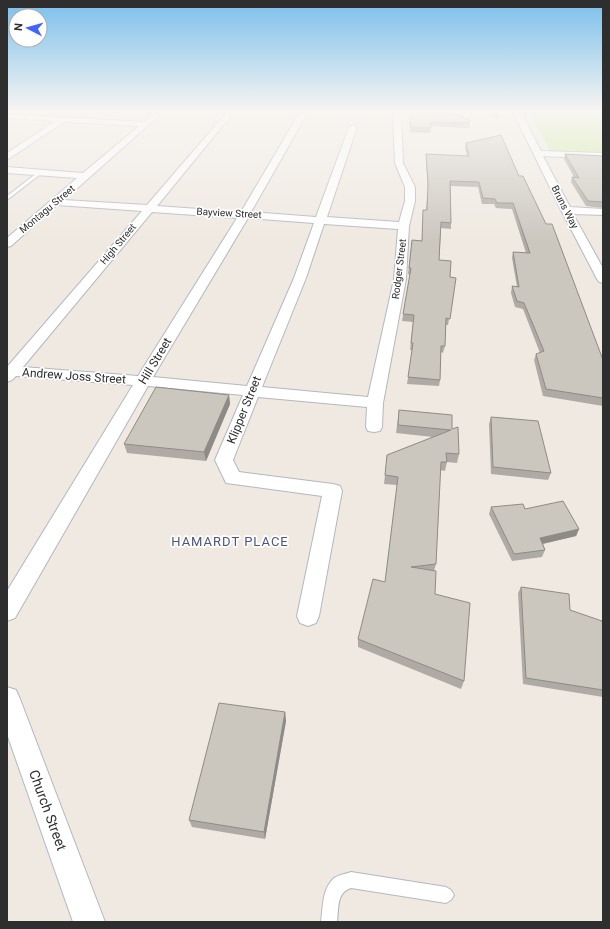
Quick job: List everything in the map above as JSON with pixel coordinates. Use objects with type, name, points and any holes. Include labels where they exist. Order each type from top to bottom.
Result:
[{"type":"street","name":"Montagu Street","points":[[7,244],[54,202],[111,155]]},
{"type":"street","name":"High Street","points":[[10,374],[194,155]]},
{"type":"street","name":"Hill Street","points":[[7,611],[279,155]]},
{"type":"street","name":"Klipper Street","points":[[308,616],[333,491],[233,478],[224,460],[300,278],[343,155]]},
{"type":"street","name":"Rodger Street","points":[[374,427],[375,403],[400,279],[404,226],[410,201],[410,187],[399,163],[399,155]]},
{"type":"street","name":"Bruns Way","points":[[539,155],[566,210],[603,279]]},
{"type":"street","points":[[589,155],[603,156]]},
{"type":"street","points":[[9,172],[87,176]]},
{"type":"street","name":"Bayview Street","points":[[54,202],[404,226]]},
{"type":"street","points":[[566,210],[603,212]]},
{"type":"street","name":"Andrew Joss Street","points":[[10,374],[143,381],[375,403]]},
{"type":"street","name":"Church Street","points":[[7,699],[89,922]]},
{"type":"lane","points":[[7,198],[40,173]]},
{"type":"lane","points":[[329,922],[333,893],[339,884],[351,880],[446,895]]},
{"type":"building","points":[[426,155],[510,155],[519,176],[523,176],[546,224],[552,224],[603,360],[603,398],[546,389],[536,354],[544,351],[524,303],[517,301],[512,286],[519,287],[513,252],[530,253],[513,203],[497,203],[495,199],[483,198],[479,182],[450,181],[451,223],[441,222],[439,260],[451,261],[450,277],[456,278],[450,319],[446,318],[445,346],[441,346],[440,380],[408,377],[413,343],[411,343],[414,315],[403,314],[411,268],[409,268],[412,240],[422,241],[423,210],[427,210],[428,183]]},
{"type":"building","points":[[566,155],[603,156],[603,202],[588,201],[572,177],[579,178]]},
{"type":"building","points":[[156,387],[229,395],[204,452],[124,444]]},
{"type":"building","points":[[399,410],[452,415],[452,429],[458,427],[459,454],[446,453],[447,462],[441,462],[436,564],[411,567],[436,571],[435,594],[470,603],[464,681],[358,639],[373,579],[385,582],[398,477],[385,475],[387,455],[451,430],[398,425]]},
{"type":"building","points":[[491,417],[538,421],[551,473],[493,467]]},
{"type":"building","points":[[563,501],[579,529],[540,538],[545,550],[514,554],[491,507],[523,504],[525,509]]},
{"type":"building","points":[[521,587],[569,594],[570,610],[602,621],[603,690],[526,678]]},
{"type":"building","points":[[219,703],[285,712],[264,832],[189,820]]},
{"type":"district","name":"HAMARDT PLACE","points":[[230,541]]}]
